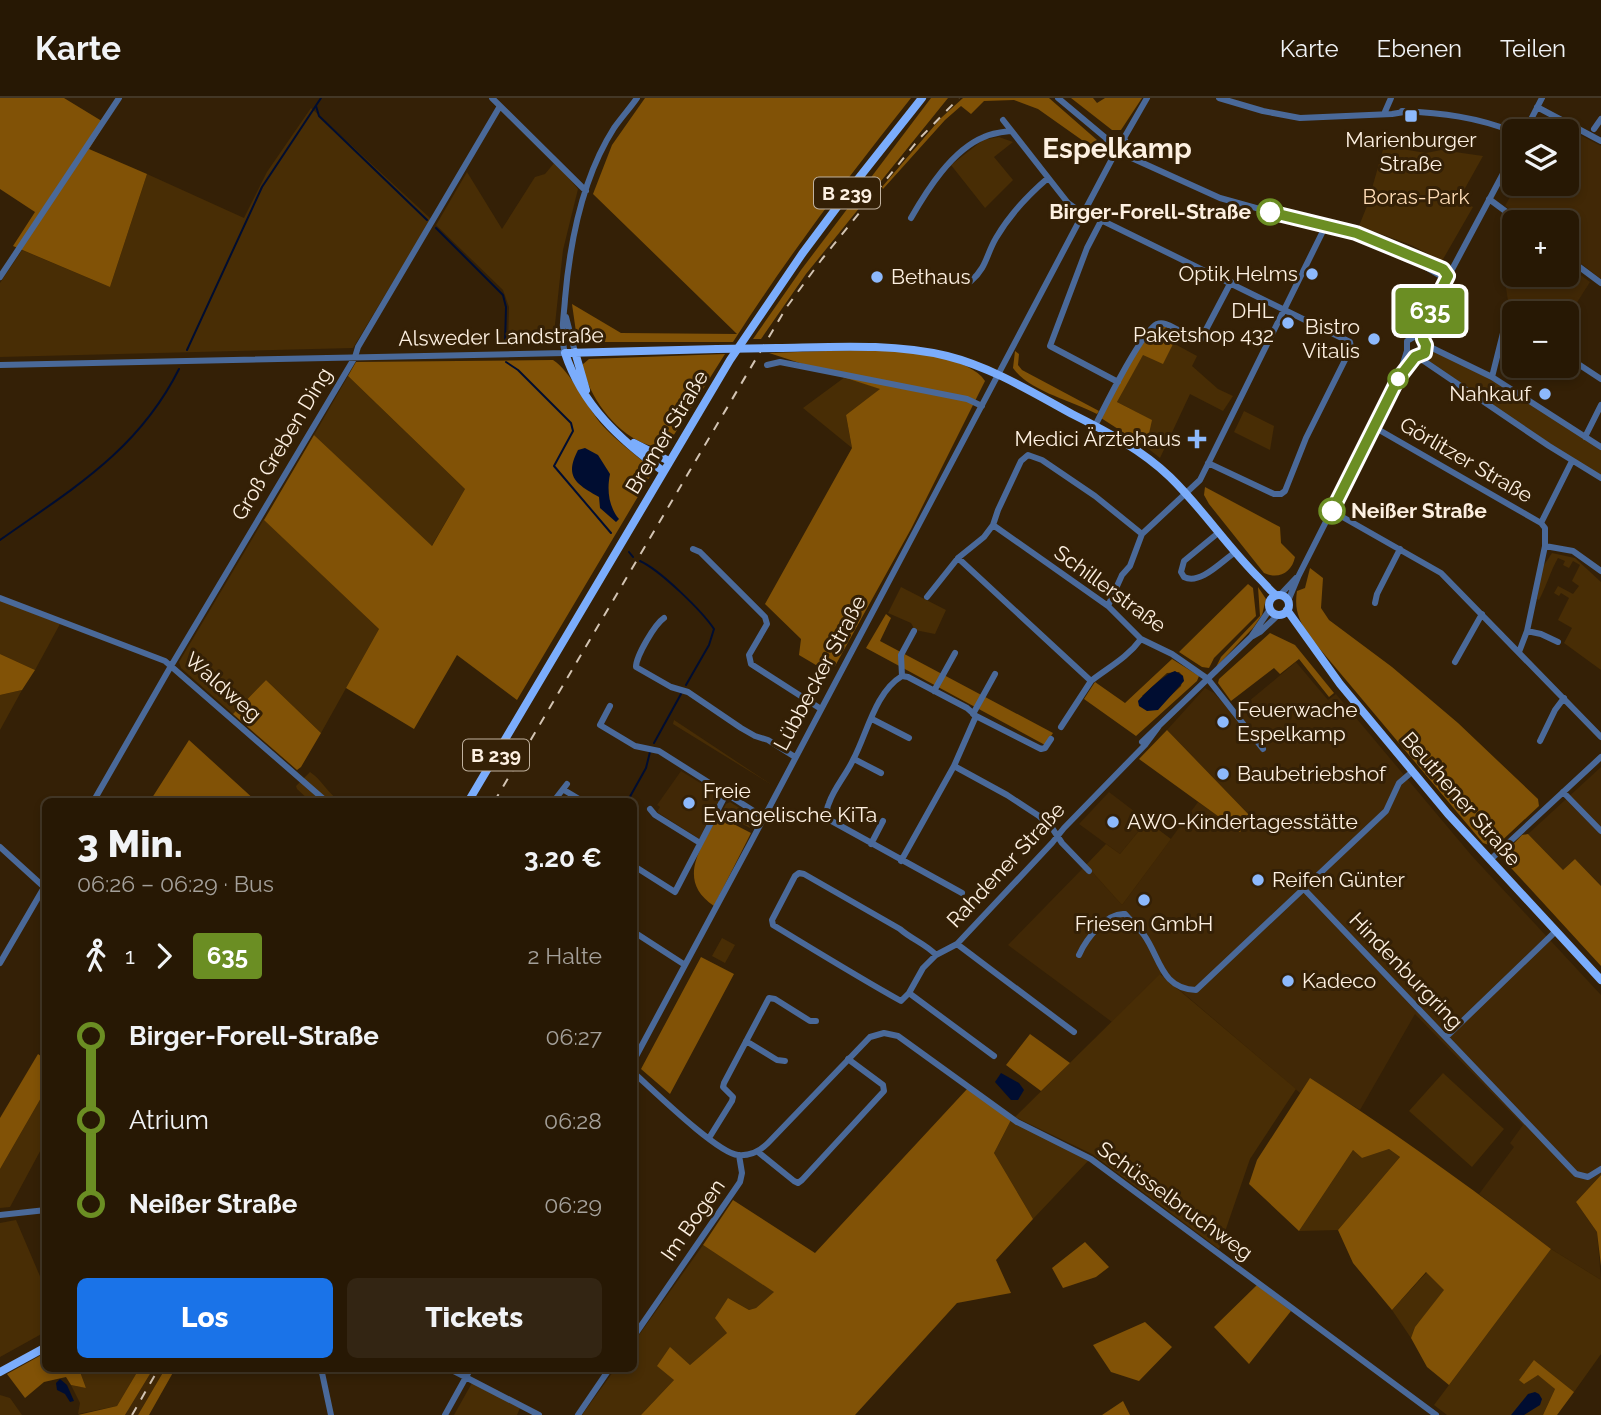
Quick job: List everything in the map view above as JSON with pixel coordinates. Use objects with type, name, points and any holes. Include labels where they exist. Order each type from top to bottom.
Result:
[{"type":"main road","name":"Bremer Straße","points":[[470,798],[730,360],[795,263],[922,98]]},
{"type":"main road","name":"Alsweder Landstraße","points":[[570,353],[832,347],[912,349],[948,356],[999,375]]},
{"type":"main road","points":[[570,353],[586,390],[608,422],[626,438],[669,461]]},
{"type":"main road","points":[[570,353],[576,382],[606,424],[663,471]]},
{"type":"main road","name":"Beuthener Straße","points":[[999,375],[1139,452],[1187,493],[1413,771],[1490,860],[1601,980]]},
{"type":"main road","points":[[0,1372],[42,1349]]},
{"type":"street","points":[[0,277],[119,98]]},
{"type":"street","points":[[492,98],[586,191]]},
{"type":"street","points":[[570,353],[564,311],[570,251],[586,191],[599,157],[614,128],[637,98]]},
{"type":"street","points":[[1058,98],[1107,139]]},
{"type":"street","points":[[1124,138],[1147,98]]},
{"type":"street","points":[[1219,98],[1300,118],[1427,111],[1469,117],[1502,128]]},
{"type":"street","points":[[1384,114],[1391,98]]},
{"type":"street","points":[[1531,119],[1542,98]]},
{"type":"street","name":"Groß Greben Ding","points":[[95,798],[500,106]]},
{"type":"street","points":[[1537,107],[1601,141]]},
{"type":"street","points":[[1594,129],[1601,119]]},
{"type":"street","points":[[1003,120],[1068,203],[1083,214]]},
{"type":"street","points":[[911,218],[932,183],[968,147],[983,137],[1010,131]]},
{"type":"street","points":[[1115,135],[1124,138],[1128,146],[1125,155],[1112,159],[1104,150],[1107,139],[1115,135]]},
{"type":"street","points":[[1125,155],[1220,198],[1325,226],[1351,236],[1367,238],[1443,269],[1448,276]]},
{"type":"street","name":"Lübbecker Straße","points":[[637,1054],[1112,159]]},
{"type":"street","points":[[1417,357],[1425,353],[1428,315],[1502,175]]},
{"type":"street","points":[[971,281],[982,272],[994,241],[1009,217],[1026,197],[1048,178]]},
{"type":"street","points":[[1489,199],[1504,210]]},
{"type":"street","points":[[1118,382],[1050,346],[1087,248],[1103,221],[1350,342],[1351,348],[1306,438],[1285,491],[1280,495],[1208,463]]},
{"type":"street","points":[[1108,606],[1122,575],[1130,566],[1142,534],[1171,504],[1200,480],[1325,226]]},
{"type":"street","points":[[1579,267],[1601,283]]},
{"type":"street","points":[[1200,341],[1230,282]]},
{"type":"street","points":[[1094,426],[1135,353],[1158,324],[1164,323],[1178,330]]},
{"type":"street","points":[[1601,447],[1492,377],[1416,336],[1406,345],[1407,351],[1601,478]]},
{"type":"street","points":[[1492,377],[1502,337]]},
{"type":"street","name":"Rahdener Straße","points":[[936,956],[900,929],[804,874],[795,876],[773,915],[773,925],[901,1001],[909,993],[923,968],[936,956],[957,944],[1138,750],[1146,737],[1251,637],[1279,605],[1298,577],[1332,511],[1398,379],[1407,351]]},
{"type":"street","name":"Alsweder Landstraße","points":[[0,365],[570,353]]},
{"type":"street","name":"Rahdener Straße","points":[[1398,379],[1417,357]]},
{"type":"street","points":[[767,365],[780,362],[859,376],[967,399],[982,406]]},
{"type":"street","points":[[1579,365],[1601,379]]},
{"type":"street","points":[[1586,437],[1601,405]]},
{"type":"street","name":"Görlitzer Straße","points":[[1374,427],[1541,523]]},
{"type":"street","points":[[928,597],[958,558],[984,537],[993,525],[1021,461],[1028,455],[1041,460],[1096,496],[1142,534]]},
{"type":"street","points":[[1519,652],[1527,631],[1545,546],[1545,528],[1541,523],[1572,461]]},
{"type":"street","points":[[1332,511],[1441,573],[1601,737]]},
{"type":"street","name":"Schillerstraße","points":[[993,525],[1108,606],[1141,639],[1172,654],[1208,679],[1263,749]]},
{"type":"street","points":[[1218,533],[1184,561],[1181,572],[1184,577],[1194,580],[1201,577],[1234,553]]},
{"type":"street","points":[[1545,546],[1573,551],[1601,571]]},
{"type":"street","points":[[694,550],[700,552],[765,617],[767,624],[749,655],[751,664],[821,709]]},
{"type":"street","points":[[1375,603],[1400,550]]},
{"type":"street","points":[[958,558],[1091,681]]},
{"type":"street","name":"Waldweg","points":[[0,598],[165,661],[322,798]]},
{"type":"street","points":[[1455,662],[1482,614]]},
{"type":"street","points":[[664,618],[659,621],[647,642],[636,667],[671,687],[688,692],[755,736],[768,740],[795,757]]},
{"type":"street","points":[[902,676],[901,655],[914,631]]},
{"type":"street","points":[[1527,631],[1558,642]]},
{"type":"street","points":[[1061,727],[1091,681],[1119,662],[1141,639]]},
{"type":"street","points":[[934,691],[955,653]]},
{"type":"street","points":[[901,861],[954,766],[995,674]]},
{"type":"street","points":[[902,676],[1041,749],[1045,748],[1051,739]]},
{"type":"street","points":[[902,676],[895,680],[872,719],[854,759],[828,804],[826,813],[835,825],[961,893]]},
{"type":"street","points":[[1540,741],[1563,698]]},
{"type":"street","points":[[610,706],[600,725],[635,746],[659,751],[763,817]]},
{"type":"street","points":[[872,719],[909,738]]},
{"type":"street","points":[[1490,860],[1601,757]]},
{"type":"street","points":[[854,759],[881,773]]},
{"type":"street","points":[[954,766],[1039,816],[1090,871]]},
{"type":"street","points":[[1079,955],[1083,945],[1111,917],[1118,913],[1125,914],[1146,937],[1163,972],[1185,990],[1196,990],[1386,811],[1399,783],[1413,771]]},
{"type":"street","points":[[556,798],[566,787],[579,798]]},
{"type":"street","points":[[1563,792],[1601,831]]},
{"type":"street","points":[[637,868],[675,892],[726,794]]},
{"type":"street","points":[[650,809],[655,815],[700,843]]},
{"type":"street","points":[[871,844],[883,821]]},
{"type":"street","points":[[0,847],[42,883]]},
{"type":"street","name":"Hindenburgring","points":[[1304,889],[1576,1174],[1588,1177],[1601,1169]]},
{"type":"street","points":[[0,962],[42,891]]},
{"type":"street","points":[[1446,1038],[1556,931]]},
{"type":"street","points":[[637,936],[685,965]]},
{"type":"street","points":[[957,944],[1074,1032]]},
{"type":"street","points":[[909,993],[994,1056]]},
{"type":"street","points":[[709,1138],[732,1101],[733,1097],[723,1087],[724,1083],[769,998],[810,1021],[816,1021]]},
{"type":"street","name":"Schüsselbruchweg","points":[[848,1059],[870,1037],[884,1033],[898,1036],[1017,1122],[1091,1159],[1436,1415]]},
{"type":"street","points":[[746,1041],[777,1060],[785,1061]]},
{"type":"street","points":[[637,1076],[721,1148],[739,1155],[758,1152],[848,1059],[883,1085],[884,1091],[799,1183],[758,1152]]},
{"type":"street","name":"Im Bogen","points":[[637,1331],[740,1182],[742,1173],[739,1155]]},
{"type":"street","points":[[0,1215],[42,1210]]},
{"type":"street","points":[[322,1372],[331,1415]]},
{"type":"street","points":[[456,1372],[539,1415]]},
{"type":"street","points":[[445,1415],[469,1372]]},
{"type":"street","points":[[578,1415],[607,1372]]},
{"type":"shaded area","points":[[0,98],[64,98],[105,123],[89,149],[147,174],[110,287],[13,246],[35,212],[0,189]]},
{"type":"shaded area","points":[[645,98],[911,98],[819,217],[733,342],[584,342],[577,339],[572,304],[621,333],[737,334],[593,194],[612,145]]},
{"type":"shaded area","points":[[931,98],[948,98],[806,274],[761,339],[753,339],[801,270]]},
{"type":"shaded area","points":[[963,98],[1049,98],[1097,140],[1096,150],[1038,109],[1014,100],[984,101],[971,114],[961,106],[883,189],[941,118]]},
{"type":"shaded area","points":[[1071,98],[1093,98],[1097,103],[1105,98],[1142,98],[1121,130],[1112,130]]},
{"type":"shaded area","points":[[1579,134],[1601,146],[1601,279],[1579,262],[1579,210],[1510,210],[1505,206],[1510,196],[1579,196]]},
{"type":"shaded area","points":[[1579,274],[1590,282],[1578,301],[1508,301],[1506,287],[1579,287]]},
{"type":"shaded area","points":[[1165,327],[1178,334],[1163,364],[1143,355],[1117,402],[1152,420],[1146,447],[1101,418],[1137,352],[1156,331]]},
{"type":"shaded area","points":[[884,349],[954,361],[978,373],[985,381],[911,529],[835,666],[826,671],[799,655],[801,639],[765,604],[852,448],[846,415],[880,389],[769,353]]},
{"type":"shaded area","points":[[1015,351],[1019,354],[1018,365],[1022,370],[1099,411],[1097,414],[1029,383],[1013,368]]},
{"type":"shaded area","points":[[725,354],[665,449],[632,437],[612,421],[596,400],[582,365],[589,359]]},
{"type":"shaded area","points":[[553,360],[566,372],[603,426],[649,466],[652,473],[517,700],[457,655],[414,729],[346,688],[379,629],[264,520],[314,435],[432,546],[465,489],[348,376],[356,362]]},
{"type":"shaded area","points":[[1205,487],[1280,527],[1281,543],[1295,557],[1291,567],[1280,575],[1264,573],[1209,504],[1204,495]]},
{"type":"shaded area","points":[[1310,568],[1323,578],[1321,608],[1329,620],[1392,667],[1458,723],[1538,799],[1539,806],[1495,847],[1483,843],[1309,636],[1298,615],[1296,598],[1297,591],[1305,588]]},
{"type":"shaded area","points":[[1248,584],[1253,588],[1256,616],[1214,658],[1209,668],[1202,667],[1179,652]]},
{"type":"shaded area","points":[[1258,587],[1266,599],[1262,615],[1216,667],[1221,657],[1260,616]]},
{"type":"shaded area","points":[[886,614],[891,618],[880,641],[1053,733],[1045,745],[866,648]]},
{"type":"shaded area","points":[[1270,633],[1295,645],[1334,693],[1329,697],[1299,659],[1280,674],[1274,668],[1231,701],[1218,683],[1219,679]]},
{"type":"shaded area","points":[[0,654],[35,670],[22,690],[0,695]]},
{"type":"shaded area","points":[[1172,659],[1199,676],[1197,681],[1136,736],[1084,699],[1095,682],[1125,703]],"holes":[[[1179,672],[1183,676],[1181,686],[1162,704],[1142,696],[1167,673]]]},
{"type":"shaded area","points":[[1296,662],[1328,700],[1336,694],[1472,856],[1601,995],[1601,1175],[1576,1202],[1597,1232],[1601,1280],[1551,1249],[1479,1194],[1514,1147],[1510,1143],[1523,1125],[1415,1014],[1360,1110],[1310,1079],[1300,1093],[1161,974],[1112,1022],[1008,945],[1086,865],[1122,905],[1198,802],[1241,832],[1252,818],[1167,730],[1205,688],[1214,693],[1231,712],[1236,712]]},
{"type":"shaded area","points":[[266,680],[321,733],[297,770],[233,714]]},
{"type":"shaded area","points":[[1167,730],[1252,818],[1240,832],[1139,759]]},
{"type":"shaded area","points":[[189,740],[253,798],[152,798]]},
{"type":"shaded area","points":[[1601,767],[1601,886],[1575,859],[1563,870],[1528,834]]},
{"type":"shaded area","name":"Freie Evangelische KiTa","points":[[681,771],[718,794],[720,801],[701,838],[657,812],[660,807],[657,805]]},
{"type":"shaded area","name":"AWO-Kindertagesstätte","points":[[1109,792],[1147,821],[1120,854],[1079,824]]},
{"type":"shaded area","points":[[718,816],[751,833],[714,906],[702,896],[694,874],[699,851]]},
{"type":"shaded area","points":[[1528,834],[1563,870],[1575,859],[1601,886],[1601,966],[1501,857],[1522,835]]},
{"type":"shaded area","points":[[701,957],[734,974],[670,1094],[641,1069]]},
{"type":"shaded area","points":[[1030,1034],[1070,1063],[1041,1091],[1006,1065]]},
{"type":"shaded area","points":[[38,1054],[42,1057],[42,1096],[0,1169],[0,1118]]},
{"type":"shaded area","points":[[1310,1078],[1432,1161],[1551,1249],[1449,1385],[1427,1367],[1411,1338],[1415,1327],[1444,1290],[1426,1272],[1392,1310],[1353,1263],[1338,1230],[1400,1157],[1389,1149],[1362,1158],[1353,1150],[1299,1231],[1249,1184],[1257,1160]]},
{"type":"shaded area","points":[[968,1088],[1011,1120],[994,1153],[1033,1219],[996,1260],[1011,1293],[957,1303],[855,1415],[641,1415],[674,1380],[657,1366],[670,1347],[690,1365],[727,1333],[715,1318],[728,1298],[749,1310],[756,1308],[774,1292],[703,1245],[733,1200],[815,1253]]},
{"type":"shaded area","points":[[1601,1175],[1601,1266],[1597,1232],[1576,1202]]},
{"type":"shaded area","points":[[1085,1242],[1109,1267],[1096,1277],[1063,1288],[1052,1268]]},
{"type":"shaded area","points":[[1257,1285],[1291,1311],[1249,1364],[1214,1327]]},
{"type":"shaded area","points":[[1145,1322],[1172,1347],[1139,1381],[1111,1372],[1093,1345]]},
{"type":"shaded area","points":[[42,1355],[42,1372],[80,1372],[86,1388],[71,1385],[66,1377],[44,1382],[25,1398],[7,1374]]},
{"type":"shaded area","points":[[1534,1360],[1574,1392],[1557,1415],[1543,1415],[1555,1389],[1538,1375],[1524,1384],[1519,1380]]},
{"type":"shaded area","points":[[137,1372],[151,1372],[125,1415],[78,1415],[117,1406]]},
{"type":"shaded area","points":[[151,1372],[163,1372],[138,1415],[125,1415]]},
{"type":"shaded area","points":[[163,1372],[173,1372],[149,1415],[138,1415]]},
{"type":"shaded area","points":[[1123,1401],[1130,1415],[1102,1415]]},
{"type":"green space","points":[[311,108],[431,219],[353,348],[0,357],[0,283],[22,250],[110,287],[147,174],[244,218],[267,172]]},
{"type":"green space","points":[[999,137],[1013,142],[994,157],[1013,180],[985,208],[951,165],[983,140]]},
{"type":"green space","name":"Boras-Park","points":[[1384,146],[1426,153],[1441,150],[1483,156],[1459,199],[1473,207],[1442,261],[1411,245],[1359,226]]},
{"type":"green space","points":[[555,162],[578,189],[563,250],[553,343],[508,344],[509,307],[503,290],[436,225],[467,172],[502,229],[535,177],[545,174]]},
{"type":"green space","points":[[1173,343],[1197,356],[1192,366],[1218,389],[1233,396],[1223,411],[1190,394],[1160,458],[1146,447],[1151,420],[1117,402],[1143,354],[1163,363]]},
{"type":"green space","points":[[1430,349],[1489,377],[1601,449],[1601,475],[1556,449],[1425,358]]},
{"type":"green space","points":[[348,376],[465,489],[431,547],[314,435]]},
{"type":"green space","points":[[845,377],[881,389],[846,415],[852,448],[803,408]]},
{"type":"green space","points":[[1244,411],[1274,426],[1270,450],[1234,432]]},
{"type":"green space","points":[[264,519],[379,629],[321,733],[266,680],[233,714],[181,668],[179,662]]},
{"type":"green space","points":[[1552,553],[1575,558],[1601,582],[1601,670],[1564,643],[1572,628],[1558,620],[1569,598],[1561,593],[1559,596],[1554,593],[1558,586],[1573,594],[1579,586],[1572,581],[1580,565],[1573,561],[1569,568],[1563,565],[1565,561],[1558,558],[1539,600],[1537,599],[1542,568]]},
{"type":"green space","points":[[901,587],[946,610],[935,634],[915,630],[911,623],[888,613]]},
{"type":"green space","points":[[0,600],[60,624],[35,670],[0,654]]},
{"type":"green space","points":[[22,690],[0,730],[0,695]]},
{"type":"green space","points":[[674,720],[772,785],[673,724]]},
{"type":"green space","points":[[310,772],[336,798],[307,798],[296,786]]},
{"type":"green space","points":[[730,802],[755,818],[750,828],[721,813]]},
{"type":"green space","points":[[1147,821],[1171,839],[1122,905],[1086,865],[1106,844],[1120,854]]},
{"type":"green space","points":[[722,938],[735,945],[725,963],[712,956]]},
{"type":"green space","points":[[1160,974],[1296,1089],[1250,1159],[1219,1249],[1092,1154],[1015,1117]]},
{"type":"green space","points":[[1443,1073],[1504,1129],[1472,1167],[1409,1111]]},
{"type":"green space","points":[[42,1096],[42,1148],[10,1207],[0,1208],[0,1169]]},
{"type":"green space","points":[[1011,1120],[1088,1161],[1033,1219],[994,1153]]},
{"type":"green space","points":[[1389,1149],[1400,1157],[1338,1230],[1299,1231],[1353,1150],[1362,1158]]},
{"type":"green space","points":[[16,1220],[42,1281],[42,1334],[0,1357],[0,1223]]},
{"type":"green space","points":[[703,1245],[775,1292],[756,1308],[749,1310],[728,1298],[727,1333],[690,1365],[670,1348],[674,1380],[641,1415],[582,1415],[613,1372],[637,1372],[637,1338]]},
{"type":"green space","points":[[1551,1249],[1601,1280],[1601,1354],[1574,1392],[1534,1360],[1538,1374],[1555,1389],[1543,1415],[1447,1415],[1434,1405]]},
{"type":"green space","points":[[1427,1272],[1445,1290],[1415,1327],[1411,1338],[1392,1310]]},
{"type":"green space","points":[[80,1372],[137,1372],[117,1406],[78,1414],[80,1403],[71,1385],[86,1388]]},
{"type":"green space","points":[[472,1383],[520,1408],[517,1415],[454,1415]]},
{"type":"green space","points":[[0,1395],[10,1398],[22,1415],[0,1415]]},
{"type":"water","points":[[585,448],[598,455],[610,474],[609,497],[619,519],[616,522],[600,508],[599,497],[579,484],[572,473],[578,450]]},
{"type":"water","points":[[1175,671],[1183,676],[1184,681],[1158,710],[1147,711],[1139,706],[1138,701],[1146,693]]},
{"type":"water","points":[[1001,1073],[1019,1083],[1024,1090],[1018,1100],[1011,1100],[995,1082]]},
{"type":"water","points":[[60,1379],[67,1385],[74,1401],[70,1402],[65,1394],[57,1390],[56,1383]]},
{"type":"water","points":[[1535,1392],[1542,1399],[1540,1405],[1524,1415],[1511,1415],[1528,1394]]},
{"type":"waterway","points":[[187,350],[262,187],[321,98]]},
{"type":"waterway","points":[[316,106],[319,116],[427,220]]},
{"type":"waterway","points":[[436,228],[503,295],[506,307],[505,344]]},
{"type":"waterway","points":[[506,362],[518,370],[571,423],[573,431],[554,466],[611,533]]},
{"type":"waterway","points":[[0,540],[77,485],[123,446],[144,423],[179,369]]},
{"type":"waterway","points":[[629,552],[633,557]]},
{"type":"waterway","points":[[640,561],[680,592],[714,629],[709,645],[686,685]]},
{"type":"waterway","points":[[654,743],[681,694]]},
{"type":"waterway","points":[[629,798],[646,768],[650,752]]},
{"type":"railway","points":[[496,798],[786,308],[919,139],[959,98]]},
{"type":"railway","points":[[132,1415],[157,1372]]},
{"type":"bus line","name":"635","points":[[1270,212],[1336,230],[1348,230],[1443,269],[1448,276],[1428,315],[1423,339],[1426,345],[1425,353],[1415,357],[1398,379],[1332,511]]},
{"type":"place","name":"Marienburger Straße","points":[[1411,116]]},
{"type":"place","name":"Birger-Forell-Straße","points":[[1270,212]]},
{"type":"place","name":"Optik Helms","points":[[1312,274]]},
{"type":"place","name":"Bethaus","points":[[877,277]]},
{"type":"place","name":"DHL Paketshop 432","points":[[1288,323]]},
{"type":"place","name":"Bistro Vitalis","points":[[1374,339]]},
{"type":"place","name":"Nahkauf","points":[[1545,394]]},
{"type":"place","name":"Medici Ärztehaus","points":[[1197,439]]},
{"type":"place","name":"Neißer Straße","points":[[1332,511]]},
{"type":"place","name":"Feuerwache Espelkamp","points":[[1223,722]]},
{"type":"place","name":"Baubetriebshof","points":[[1223,774]]},
{"type":"place","name":"Freie Evangelische KiTa","points":[[689,803]]},
{"type":"place","name":"AWO-Kindertagesstätte","points":[[1113,822]]},
{"type":"place","name":"Reifen Günter","points":[[1258,880]]},
{"type":"place","name":"Friesen GmbH","points":[[1144,900]]},
{"type":"place","name":"Kadeco","points":[[1288,981]]},
{"type":"district","name":"Espelkamp","points":[[1117,148]]}]
